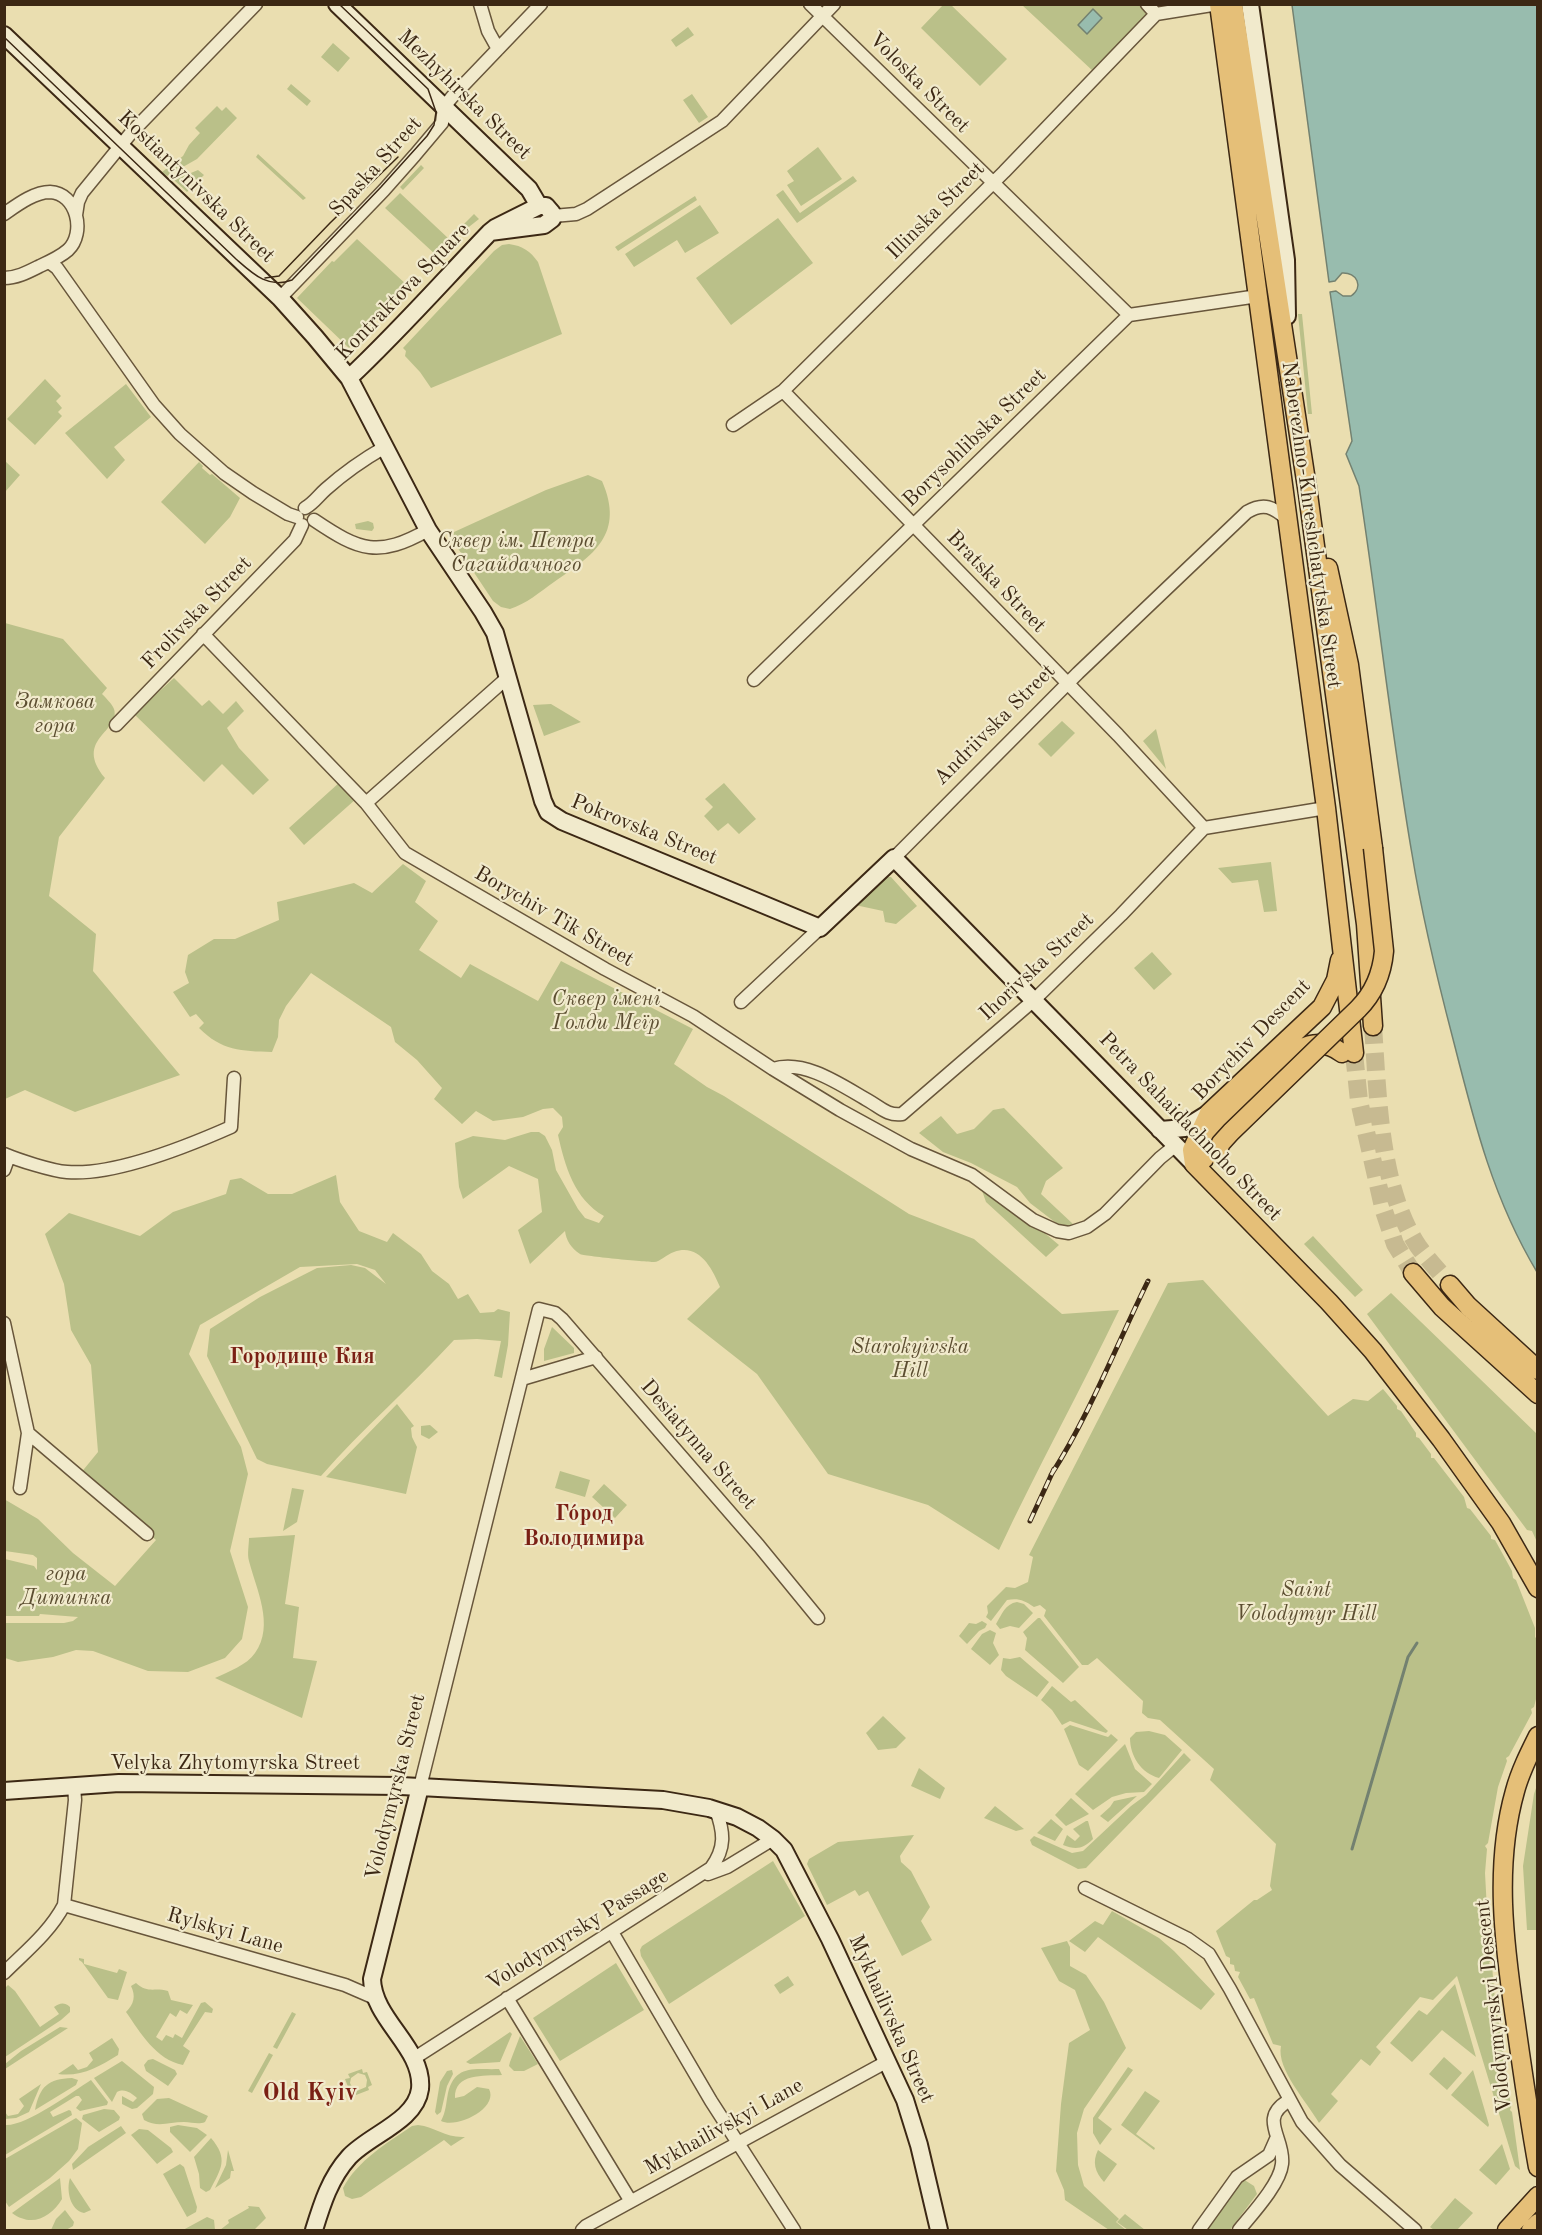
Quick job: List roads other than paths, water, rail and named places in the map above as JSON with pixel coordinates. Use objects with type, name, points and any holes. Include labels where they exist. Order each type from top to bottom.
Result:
[{"type":"main road","name":"Naberezhno-Khreshchatytska Street","points":[[1216,1186],[1204,1160],[1208,1142],[1213,1133],[1300,1049],[1308,1044],[1328,1045],[1348,1053],[1343,946],[1219,4]]},
{"type":"main road","name":"Naberezhno-Khreshchatytska Street","points":[[1233,4],[1308,494],[1366,924],[1373,1026]]},
{"type":"main road","points":[[1216,1186],[1216,1154],[1221,1143],[1358,1009],[1372,991],[1382,968],[1384,951],[1373,848],[1349,664],[1332,583],[1308,494]]},
{"type":"main road","name":"Borychiv Descent","points":[[1194,1164],[1192,1150],[1209,1113],[1322,1007],[1336,980],[1343,946]]},
{"type":"main road","name":"Petra Sahaidachnoho Street","points":[[1194,1164],[1329,1302],[1373,1351],[1441,1439],[1501,1523],[1538,1588]]},
{"type":"main road","points":[[1413,1274],[1442,1307],[1538,1394]]},
{"type":"main road","points":[[1450,1286],[1484,1322],[1538,1370]]},
{"type":"main road","name":"Volodymyrskyi Descent","points":[[1538,1736],[1522,1768],[1514,1792],[1503,1865],[1504,1931],[1531,2088],[1538,2167]]},
{"type":"main road","points":[[1507,2230],[1538,2196]]},
{"type":"main road","points":[[1531,2230],[1538,2223]]},
{"type":"street","points":[[4,278],[24,274],[67,251],[73,244],[78,202],[93,179],[122,147],[131,133],[256,4]]},
{"type":"street","name":"Mezhyhirska Street","points":[[337,4],[529,189],[540,210]]},
{"type":"street","points":[[480,4],[490,36],[498,49]]},
{"type":"street","name":"Spaska Street","points":[[280,298],[363,213],[415,155],[442,123],[444,107],[542,4]]},
{"type":"street","name":"Voloska Street","points":[[810,4],[1129,315]]},
{"type":"street","points":[[540,210],[576,214],[587,209],[722,121],[834,4]]},
{"type":"street","points":[[1151,9],[1219,4]]},
{"type":"street","points":[[1250,4],[1286,260],[1289,380]]},
{"type":"street","name":"Illinska Street","points":[[733,425],[783,391],[993,182],[1151,9]]},
{"type":"street","name":"Kostiantynivska Street","points":[[4,35],[280,298],[349,378]]},
{"type":"street","points":[[4,214],[36,194],[78,190],[93,179]]},
{"type":"street","points":[[57,193],[66,197],[76,215]]},
{"type":"street","name":"Kontraktova Square","points":[[507,678],[495,633],[428,530],[349,378],[490,232],[505,222],[540,210]]},
{"type":"street","points":[[49,262],[57,268],[154,405],[180,434],[224,473],[253,493],[308,514],[343,540],[376,548],[394,547],[428,530]]},
{"type":"street","points":[[1129,315],[1258,297]]},
{"type":"street","name":"Borysohlibska Street","points":[[754,680],[1129,315]]},
{"type":"street","name":"Bratska Street","points":[[783,391],[1068,683],[1204,828]]},
{"type":"street","points":[[308,514],[327,488],[366,457],[385,447]]},
{"type":"street","name":"Andriivska Street","points":[[741,1002],[894,858],[1068,683],[1247,512],[1266,505],[1277,510],[1287,519]]},
{"type":"street","name":"Frolivska Street","points":[[116,725],[295,540],[308,514]]},
{"type":"street","name":"Borychiv Tik Street","points":[[203,634],[366,803],[405,853],[605,969],[693,1016],[840,1110],[911,1149],[972,1175],[1033,1220],[1057,1231],[1069,1233],[1088,1227],[1105,1214],[1160,1158],[1176,1145]]},
{"type":"street","points":[[366,803],[507,678]]},
{"type":"street","name":"Pokrovska Street","points":[[507,678],[543,801],[554,817],[820,927]]},
{"type":"street","points":[[1204,828],[1326,808]]},
{"type":"street","name":"Ihorivska Street","points":[[773,1069],[788,1065],[807,1068],[869,1101],[888,1114],[903,1114],[1034,1000],[1121,915],[1204,828]]},
{"type":"street","name":"Petra Sahaidachnoho Street","points":[[894,858],[1194,1164]]},
{"type":"street","points":[[4,1170],[7,1155],[66,1172],[89,1171],[111,1168],[203,1140],[231,1127],[234,1078]]},
{"type":"street","points":[[1160,1130],[1185,1128],[1209,1113]]},
{"type":"street","name":"Desiatynna Street","points":[[539,1309],[555,1313],[562,1319],[759,1546],[818,1618]]},
{"type":"street","name":"Volodymyrska Street","points":[[316,2230],[329,2187],[340,2168],[351,2155],[412,2109],[420,2090],[417,2067],[372,1990],[374,1966],[539,1309]]},
{"type":"street","points":[[4,1323],[28,1433],[20,1488]]},
{"type":"street","points":[[522,1379],[596,1357]]},
{"type":"street","points":[[28,1433],[147,1534]]},
{"type":"street","name":"Velyka Zhytomyrska Street","points":[[4,1791],[144,1783],[420,1787],[663,1800],[716,1810],[758,1828],[774,1839]]},
{"type":"street","points":[[4,1973],[42,1935],[64,1905],[75,1800],[74,1786]]},
{"type":"street","name":"Volodymyrsky Passage","points":[[413,2059],[701,1877],[719,1858],[722,1849],[722,1832],[716,1810]]},
{"type":"street","points":[[701,1877],[727,1867],[774,1839]]},
{"type":"street","name":"Mykhailivska Street","points":[[774,1839],[784,1850],[821,1920],[888,2061],[911,2116],[939,2230]]},
{"type":"street","points":[[1085,1888],[1188,1939],[1209,1954],[1230,1989],[1288,2101],[1316,2141],[1340,2165],[1415,2230]]},
{"type":"street","name":"Rylskyi Lane","points":[[64,1905],[345,1985],[375,1998]]},
{"type":"street","points":[[612,1932],[737,2143],[794,2230]]},
{"type":"street","points":[[507,1998],[630,2200]]},
{"type":"street","name":"Mykhailivskyi Lane","points":[[582,2230],[630,2200],[888,2061]]},
{"type":"street","points":[[1239,2230],[1281,2171],[1282,2153],[1273,2121],[1280,2107],[1288,2101]]},
{"type":"street","points":[[1199,2230],[1238,2177],[1269,2155],[1277,2137]]},
{"type":"waterway","points":[[1352,1849],[1408,1657],[1417,1643]]},
{"type":"tunnel","points":[[1373,1026],[1379,1110],[1388,1169],[1395,1196],[1418,1246],[1450,1285]]},
{"type":"tunnel","points":[[1354,1053],[1359,1101],[1384,1211],[1395,1244],[1413,1273]]},
{"type":"tram line","points":[[4,37],[242,265],[255,275],[276,283],[292,280],[381,187],[427,136],[434,125],[436,112],[428,89],[339,4]]},
{"type":"tram line","points":[[265,278],[279,276],[398,157]]},
{"type":"railway","points":[[1051,1475],[1090,1404],[1148,1281]]},
{"type":"railway","points":[[1030,1521],[1054,1469]]},
{"type":"district","name":"Городище Кия","points":[[302,1357]]},
{"type":"district","name":"Го́род Володимира","points":[[584,1526]]},
{"type":"district","name":"Old Kyiv","points":[[310,2094]]},
{"type":"park label","name":"Сквер ім. Петра Сагайдачного","points":[[516,553]]},
{"type":"park label","name":"Замкова гора","points":[[55,714]]},
{"type":"park label","name":"Сквер імені Ґолди Меїр","points":[[606,1011]]},
{"type":"park label","name":"Starokyivska Hill","points":[[910,1359]]},
{"type":"park label","name":"гора Дитинка","points":[[66,1586]]},
{"type":"park label","name":"Saint Volodymyr Hill","points":[[1306,1602]]}]
